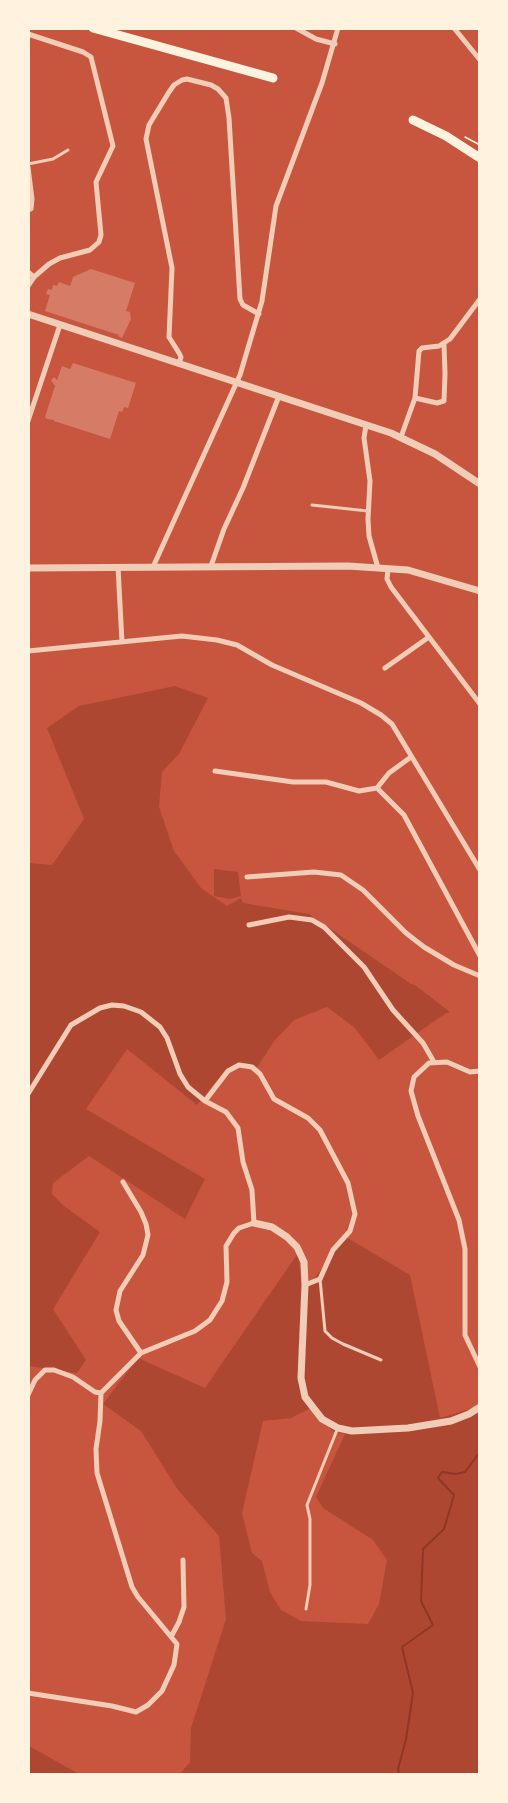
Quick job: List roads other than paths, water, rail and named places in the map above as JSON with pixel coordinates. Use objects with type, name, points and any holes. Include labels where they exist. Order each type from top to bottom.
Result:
[{"type":"highway","points":[[93,28],[273,78]]},
{"type":"highway","points":[[413,120],[446,136],[480,158]]},
{"type":"street","points":[[296,28],[316,39],[335,44]]},
{"type":"street","points":[[153,567],[249,348],[259,314],[276,206],[335,44],[338,28]]},
{"type":"street","points":[[454,28],[480,60]]},
{"type":"street","points":[[28,34],[83,52],[91,57],[113,146],[112,153],[97,176],[96,182],[101,235],[99,242],[90,250],[60,258],[49,264],[34,277],[28,286]]},
{"type":"street","points":[[179,364],[181,357],[169,337],[172,268],[146,139],[149,124],[174,85],[182,80],[211,85],[226,98],[240,299],[243,305],[259,314]]},
{"type":"street","points":[[28,166],[32,199],[31,209],[28,210]]},
{"type":"street","points":[[28,272],[34,277]]},
{"type":"street","points":[[401,437],[416,398],[418,351],[422,348],[444,344],[458,330],[480,299]]},
{"type":"street","points":[[28,314],[401,437],[435,454],[480,484]]},
{"type":"street","points":[[28,421],[60,325]]},
{"type":"street","points":[[416,398],[437,403],[444,401],[444,344]]},
{"type":"street","points":[[211,566],[279,396]]},
{"type":"street","points":[[366,425],[363,438],[370,481],[368,511],[370,545],[378,568]]},
{"type":"street","points":[[28,568],[304,565],[378,568],[422,573],[480,591]]},
{"type":"street","points":[[118,567],[122,642]]},
{"type":"street","points":[[388,569],[387,579],[391,587],[480,704]]},
{"type":"street","points":[[28,651],[182,636],[217,640],[237,645],[272,665],[361,703],[392,724],[480,870]]},
{"type":"street","points":[[385,668],[429,637]]},
{"type":"street","points":[[215,771],[293,782],[326,782],[359,791],[377,788],[389,773],[411,757]]},
{"type":"street","points":[[377,788],[404,815],[480,956]]},
{"type":"street","points":[[248,877],[314,872],[341,875],[363,890],[406,933],[424,947],[454,965],[480,976]]},
{"type":"street","points":[[249,925],[289,917],[312,920],[324,927],[364,967],[393,1010],[423,1043],[434,1062]]},
{"type":"street","points":[[28,1094],[71,1025],[100,1008],[117,1005],[141,1012],[160,1027],[167,1038],[184,1081],[193,1092],[226,1112],[238,1128],[243,1162],[252,1190],[254,1223]]},
{"type":"street","points":[[480,1071],[470,1072],[447,1062],[429,1063],[414,1077],[411,1091],[418,1116],[462,1233],[465,1249],[465,1335],[480,1367]]},
{"type":"street","points":[[205,1101],[228,1071],[239,1065],[252,1067],[260,1074],[274,1099],[308,1118],[320,1130],[348,1184],[355,1214],[350,1231],[333,1250],[320,1280],[305,1285]]},
{"type":"street","points":[[123,1182],[141,1212],[148,1235],[142,1255],[120,1291],[116,1310],[118,1321],[141,1353]]},
{"type":"street","points":[[28,1693],[136,1712],[156,1698],[167,1682],[174,1665],[177,1644],[132,1587],[97,1473],[96,1449],[101,1393],[141,1353],[195,1331],[210,1320],[222,1301],[225,1291],[226,1246],[239,1228],[254,1223],[272,1227],[293,1242],[304,1262],[302,1388],[305,1397],[322,1419],[338,1428],[362,1432],[440,1423],[459,1418],[480,1407]]},
{"type":"street","points":[[28,1395],[35,1380],[45,1370],[54,1370],[73,1377],[95,1392],[101,1393]]},
{"type":"street","points":[[172,1635],[184,1607],[183,1560]]},
{"type":"lane","points":[[28,166],[53,159],[68,150]]},
{"type":"lane","points":[[312,505],[368,511]]},
{"type":"lane","points":[[320,1280],[325,1331],[343,1344],[381,1360]]},
{"type":"lane","points":[[306,1609],[310,1585],[310,1519],[307,1505],[338,1428]]},
{"type":"waterway","points":[[399,1774],[398,1769],[406,1739],[413,1693],[402,1647],[433,1625],[421,1601],[423,1549],[444,1529],[454,1495],[438,1478],[442,1472],[456,1474],[465,1472],[480,1452]]}]
